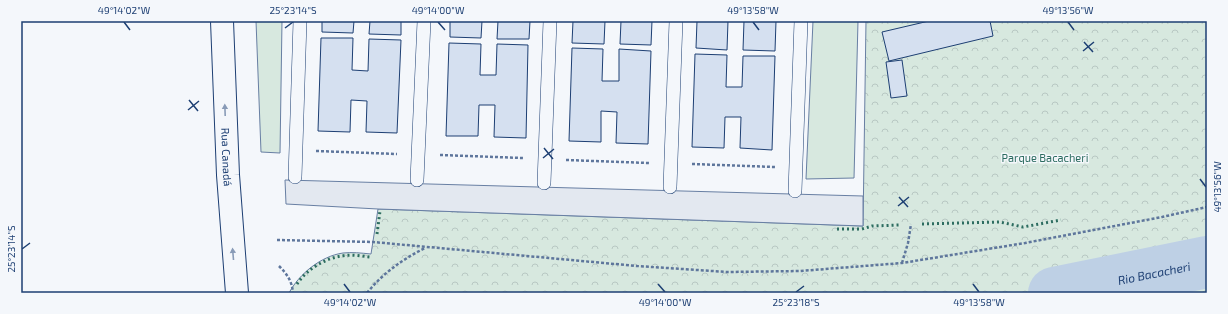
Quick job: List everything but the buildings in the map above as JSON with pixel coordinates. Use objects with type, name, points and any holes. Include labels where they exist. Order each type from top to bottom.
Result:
[{"type":"main road","name":"Rua Canadá","points":[[222,21],[228,175],[237,293]]},
{"type":"lane","points":[[295,177],[300,21]]},
{"type":"lane","points":[[417,180],[424,21]]},
{"type":"lane","points":[[544,183],[550,21]]},
{"type":"lane","points":[[670,187],[676,21]]},
{"type":"lane","points":[[794,191],[801,21]]},
{"type":"path","points":[[277,240],[373,242],[637,266],[727,272],[800,271],[902,263],[1025,243],[1207,207]]},
{"type":"path","points":[[902,263],[908,243],[911,224]]},
{"type":"path","points":[[367,293],[388,271],[408,256],[426,247]]},
{"type":"path","points":[[279,266],[288,275],[293,293]]},
{"type":"green space","points":[[256,21],[282,21],[280,153],[261,152]]},
{"type":"green space","points":[[813,21],[858,21],[854,178],[806,179]]},
{"type":"green space","name":"Parque Bacacheri","points":[[866,21],[1207,21],[1207,293],[289,293],[293,286],[305,273],[319,262],[327,258],[343,253],[371,254],[378,209],[863,226]]},
{"type":"shaded area","points":[[285,180],[863,196],[863,226],[378,209],[286,204]]},
{"type":"waterway","name":"Rio Bacacheri","points":[[1054,293],[1207,262]]},
{"type":"hedge","points":[[377,234],[380,211]]},
{"type":"hedge","points":[[922,224],[1000,222],[1023,227],[1061,220]]},
{"type":"hedge","points":[[837,229],[862,229],[872,226],[900,225]]},
{"type":"hedge","points":[[297,284],[305,274],[329,259],[349,255],[370,257]]}]
